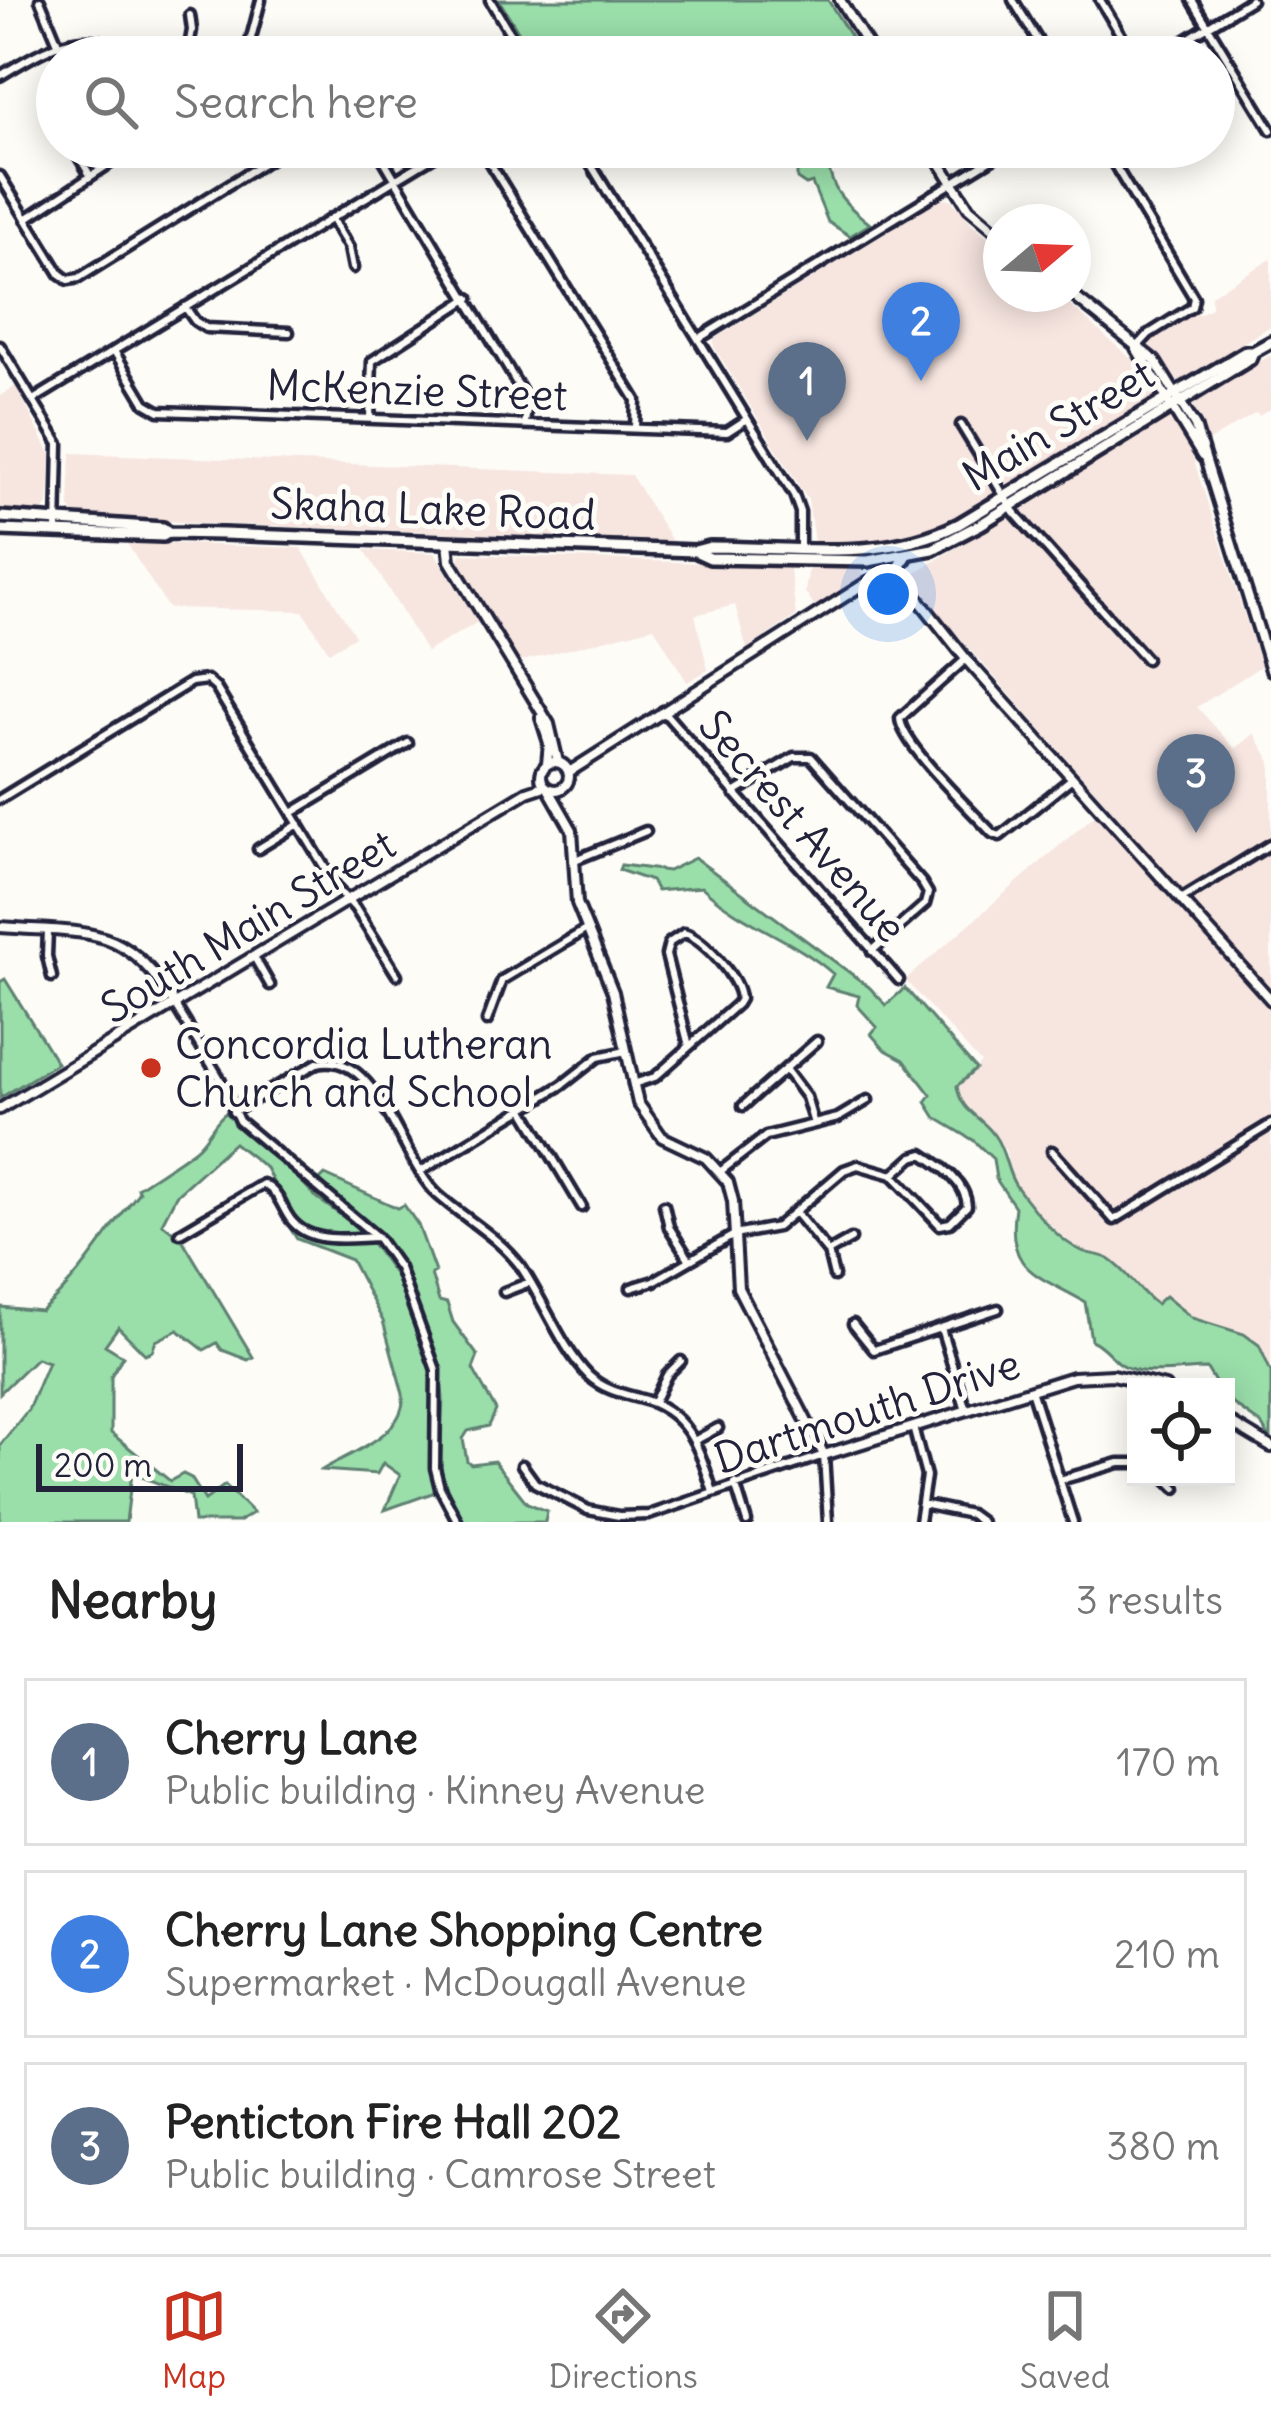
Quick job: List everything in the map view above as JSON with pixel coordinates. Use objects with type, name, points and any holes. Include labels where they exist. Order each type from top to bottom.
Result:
[{"type":"main road","name":"Main Street","points":[[905,557],[933,549],[1271,342]]},
{"type":"main road","name":"Main Street","points":[[893,548],[938,535],[1007,501]]},
{"type":"main road","name":"Skaha Lake Road","points":[[0,517],[168,532],[695,551],[710,547],[868,561],[905,557]]},
{"type":"main road","name":"Skaha Lake Road","points":[[0,530],[163,536],[168,532]]},
{"type":"main road","name":"Skaha Lake Road","points":[[800,554],[893,548]]},
{"type":"main road","points":[[897,581],[905,557]]},
{"type":"street","points":[[40,0],[55,36]]},
{"type":"street","points":[[252,36],[261,0]]},
{"type":"street","points":[[490,0],[511,36]]},
{"type":"street","points":[[840,0],[862,36]]},
{"type":"street","points":[[1013,0],[1035,36]]},
{"type":"street","points":[[1100,0],[1121,36]]},
{"type":"street","points":[[1192,0],[1214,36]]},
{"type":"street","points":[[1192,36],[1251,0]]},
{"type":"street","points":[[190,15],[191,36]]},
{"type":"street","points":[[0,76],[36,55]]},
{"type":"street","points":[[1235,71],[1271,130]]},
{"type":"street","points":[[86,168],[91,176]]},
{"type":"street","points":[[26,219],[103,168]]},
{"type":"street","points":[[0,176],[68,280],[77,279],[255,168]]},
{"type":"street","points":[[390,168],[528,402],[525,424]]},
{"type":"street","points":[[33,400],[413,168]]},
{"type":"street","points":[[493,168],[635,400],[635,428]]},
{"type":"street","points":[[593,168],[798,504],[800,554]]},
{"type":"street","points":[[943,168],[969,208],[983,220]]},
{"type":"street","points":[[698,339],[977,168]]},
{"type":"street","points":[[1116,168],[1194,298],[1192,307],[1149,334],[1136,348]]},
{"type":"street","points":[[331,218],[349,248],[353,268]]},
{"type":"street","points":[[370,418],[373,361],[469,298]]},
{"type":"street","points":[[185,307],[206,328],[289,332]]},
{"type":"street","points":[[1091,311],[1136,348],[1174,399],[1203,458],[1271,670]]},
{"type":"street","points":[[0,346],[60,450],[57,532]]},
{"type":"street","name":"McKenzie Street","points":[[113,351],[154,410],[727,431],[747,419]]},
{"type":"street","points":[[961,425],[1007,501],[1147,658]]},
{"type":"street","points":[[454,544],[452,564],[548,724],[566,786],[566,815]]},
{"type":"street","points":[[828,1522],[824,1455],[738,1288],[732,1195],[721,1171],[706,1158],[668,1141],[643,1114],[610,981],[575,896],[574,839],[566,815],[545,784],[559,765],[587,757],[876,578],[897,581],[1271,1000]]},
{"type":"street","points":[[966,659],[900,718],[902,730],[928,761],[992,833],[1000,836],[1071,778]]},
{"type":"street","points":[[0,799],[190,682],[207,680],[397,975]]},
{"type":"street","name":"Secrest Avenue","points":[[663,711],[899,980]]},
{"type":"street","points":[[292,812],[408,742]]},
{"type":"street","points":[[734,794],[794,757],[811,758],[922,883],[928,893],[925,904],[872,951]]},
{"type":"street","name":"South Main Street","points":[[0,1109],[527,792],[545,784],[566,786]]},
{"type":"street","points":[[258,848],[299,824]]},
{"type":"street","points":[[575,860],[646,831]]},
{"type":"street","points":[[1181,899],[1271,844]]},
{"type":"street","points":[[0,926],[100,935],[130,949],[153,969],[219,1078],[239,1121],[377,1237],[399,1268],[432,1352],[439,1388],[435,1468],[458,1522]]},
{"type":"street","points":[[487,1021],[502,980],[587,929]]},
{"type":"street","points":[[48,930],[46,956],[52,977]]},
{"type":"street","points":[[633,1084],[655,1077],[737,1004],[741,992],[694,936],[684,933],[669,943],[666,955],[689,1046]]},
{"type":"street","points":[[254,958],[270,986]]},
{"type":"street","points":[[743,1106],[817,1041]]},
{"type":"street","points":[[421,1171],[598,1057],[626,1052]]},
{"type":"street","points":[[233,1112],[317,1063],[331,1059],[356,1068],[433,1191],[508,1252],[587,1374],[615,1392],[654,1402],[682,1421],[696,1440],[713,1492]]},
{"type":"street","points":[[785,1069],[806,1097],[814,1124]]},
{"type":"street","points":[[721,1171],[766,1136],[838,1118],[868,1100]]},
{"type":"street","points":[[524,1108],[582,1208]]},
{"type":"street","points":[[1052,1151],[1114,1220],[1271,1124]]},
{"type":"street","points":[[632,1288],[654,1281],[734,1235],[777,1227],[844,1170],[873,1166],[893,1175],[940,1225],[950,1223],[967,1206],[966,1196],[950,1174],[923,1154],[893,1175]]},
{"type":"street","points":[[180,1232],[263,1184],[276,1193],[290,1221],[307,1234],[377,1237]]},
{"type":"street","points":[[664,1205],[669,1227],[689,1259]]},
{"type":"street","points":[[795,1212],[828,1252],[834,1276]]},
{"type":"street","points":[[828,1252],[851,1238]]},
{"type":"street","points":[[504,1292],[530,1282]]},
{"type":"street","points":[[853,1324],[874,1350],[998,1310]]},
{"type":"street","points":[[940,1328],[966,1410]]},
{"type":"street","points":[[654,1402],[667,1375],[681,1361]]},
{"type":"street","name":"Dartmouth Drive","points":[[522,1466],[535,1483],[588,1510],[650,1515],[735,1483],[1086,1374],[1131,1378]]},
{"type":"street","points":[[1031,1390],[1073,1522]]},
{"type":"street","points":[[1235,1426],[1271,1448]]},
{"type":"street","points":[[913,1427],[926,1471],[919,1522]]},
{"type":"street","points":[[696,1440],[718,1428]]},
{"type":"street","points":[[1060,1480],[1127,1463]]},
{"type":"street","points":[[735,1483],[747,1522]]},
{"type":"street","points":[[922,1504],[970,1514],[981,1522]]},
{"type":"street","points":[[586,1522],[588,1510]]},
{"type":"shaded area","points":[[942,198],[951,199],[983,233],[983,312],[1078,312],[1143,369],[1156,395],[940,526],[879,543],[814,542],[808,500],[714,347],[714,339]]},
{"type":"shaded area","points":[[1271,259],[1271,326],[1179,381],[1173,377],[1150,347],[1150,340],[1193,313],[1211,308],[1211,295]]},
{"type":"shaded area","points":[[1271,355],[1271,408],[1207,442],[1194,402]]},
{"type":"shaded area","points":[[16,386],[51,456],[48,505],[42,512],[0,510],[0,396]]},
{"type":"shaded area","points":[[1169,417],[1175,419],[1192,455],[1261,666],[1197,707],[1235,749],[1254,733],[1271,762],[1271,1372],[1259,1345],[1244,1334],[1192,1318],[1165,1296],[1157,1304],[1095,1253],[1083,1251],[1062,1236],[1031,1206],[1011,1180],[1006,1151],[983,1120],[971,1116],[959,1101],[956,1087],[981,1063],[905,980],[1096,814],[1125,847],[1136,837],[907,578]]},
{"type":"shaded area","points":[[71,453],[631,475],[672,541],[191,523],[74,513],[69,507]]},
{"type":"shaded area","points":[[126,542],[301,548],[355,636],[329,652],[303,611],[168,608]]},
{"type":"shaded area","points":[[365,550],[435,553],[478,622],[426,652]]},
{"type":"shaded area","points":[[461,554],[787,566],[796,616],[747,649],[735,605],[695,615],[708,670],[687,682],[654,627],[519,662],[458,564]]},
{"type":"shaded area","points":[[809,567],[861,568],[864,579],[814,606],[805,592]]},
{"type":"green space","points":[[499,0],[828,0],[850,36],[521,36]]},
{"type":"green space","points":[[797,168],[829,168],[837,192],[870,224],[850,236],[828,222],[812,183],[797,179]]},
{"type":"green space","points":[[695,858],[869,987],[886,1005],[905,988],[976,1069],[957,1086],[962,1102],[994,1135],[1012,1180],[1045,1222],[1082,1251],[1109,1259],[1156,1304],[1165,1296],[1192,1318],[1244,1334],[1259,1345],[1271,1372],[1271,1440],[1261,1424],[1235,1405],[1235,1378],[1212,1378],[1207,1369],[1151,1372],[1129,1368],[1091,1340],[1085,1302],[1039,1277],[1020,1258],[1013,1229],[1015,1207],[996,1179],[993,1159],[973,1140],[936,1118],[926,1102],[931,1095],[904,1060],[884,1049],[871,1034],[877,1027],[857,1005],[859,996],[826,987],[833,974],[818,961],[734,912],[702,887],[657,891],[651,881],[619,870],[621,865],[668,871]]},
{"type":"green space","points":[[5,979],[57,1063],[0,1098],[0,982]]},
{"type":"green space","points":[[227,1112],[317,1198],[364,1232],[395,1275],[428,1358],[435,1403],[431,1462],[438,1491],[385,1510],[400,1475],[383,1463],[377,1474],[322,1470],[387,1431],[402,1408],[403,1394],[383,1321],[351,1260],[297,1239],[279,1211],[285,1206],[266,1168],[234,1143],[177,1194],[162,1223],[182,1239],[253,1357],[248,1360],[222,1350],[217,1343],[204,1350],[178,1330],[156,1341],[145,1354],[118,1327],[105,1345],[123,1356],[111,1376],[111,1433],[170,1481],[183,1474],[191,1478],[205,1500],[225,1485],[253,1513],[238,1522],[194,1522],[191,1496],[132,1473],[126,1522],[0,1522],[0,1445],[28,1410],[48,1362],[36,1358],[0,1393],[0,1307],[41,1311],[81,1269],[139,1192],[137,1188],[195,1149]]},
{"type":"green space","points":[[325,1175],[398,1208],[404,1205],[418,1225],[435,1272],[431,1274],[439,1301],[447,1303],[453,1322],[478,1356],[473,1369],[496,1410],[489,1426],[468,1431],[463,1439],[467,1461],[494,1461],[527,1503],[547,1511],[545,1522],[461,1522],[440,1471],[443,1397],[436,1353],[402,1265],[378,1232],[317,1183]]},
{"type":"place","name":"Cherry Lane Shopping Centre","points":[[921,381]]},
{"type":"place","name":"Cherry Lane","points":[[807,441]]},
{"type":"place","name":"Penticton Fire Hall 202","points":[[1196,833]]},
{"type":"place","name":"Concordia Lutheran Church and School","points":[[151,1068]]}]
